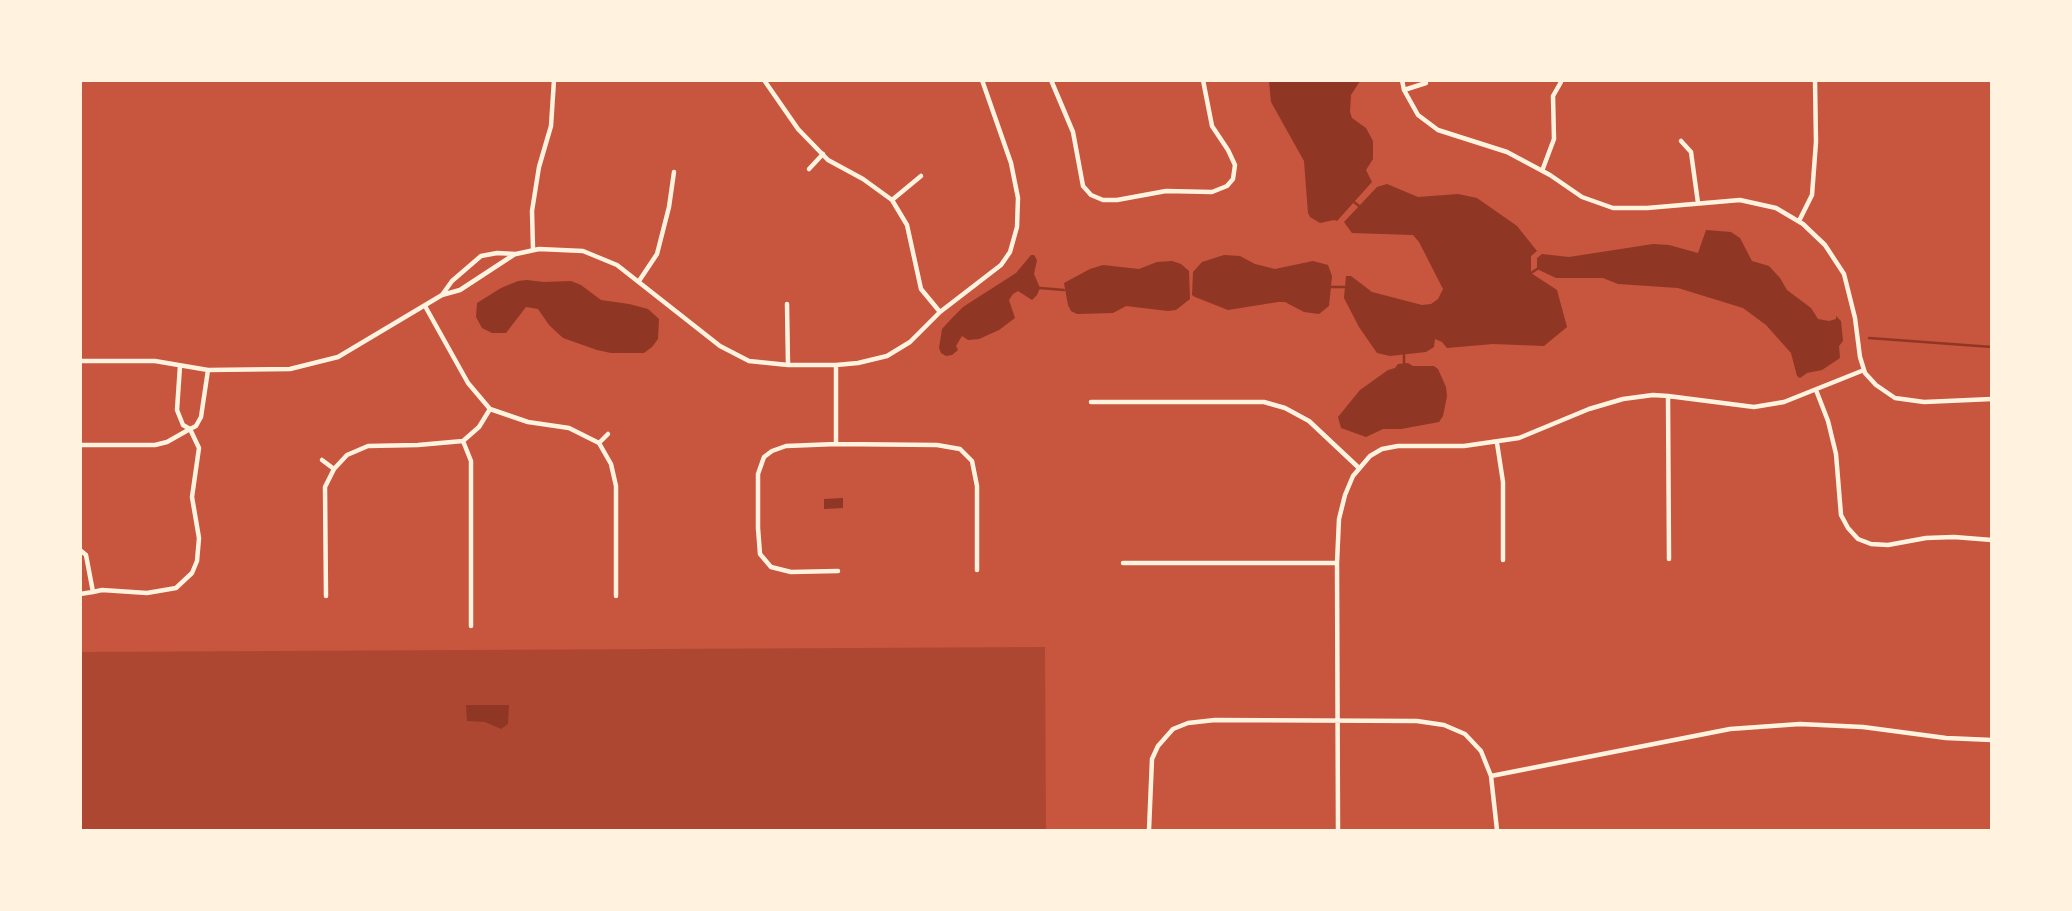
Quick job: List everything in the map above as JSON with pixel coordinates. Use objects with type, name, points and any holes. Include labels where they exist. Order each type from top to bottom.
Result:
[{"type":"street","points":[[533,249],[532,211],[539,167],[551,126],[554,80]]},
{"type":"street","points":[[764,80],[798,129],[823,154],[892,200],[906,225],[921,289],[940,312]]},
{"type":"street","points":[[80,361],[155,361],[208,370],[290,369],[338,358],[442,295],[460,290],[516,254],[533,249],[583,251],[617,265],[720,346],[749,361],[788,365],[836,365],[887,356],[910,342],[940,312],[1001,265],[1010,251],[1017,227],[1018,198],[1011,163],[982,80]]},
{"type":"street","points":[[1051,80],[1073,132],[1083,186],[1091,195],[1102,200],[1166,191],[1212,192],[1227,186],[1233,179],[1235,165],[1212,127],[1203,80]]},
{"type":"street","points":[[1402,80],[1404,90],[1418,115],[1438,130],[1507,152],[1582,197],[1613,208],[1647,208],[1740,200],[1776,208],[1799,221],[1825,245],[1844,274],[1864,370],[1875,385],[1895,398],[1924,402],[1992,399]]},
{"type":"street","points":[[1799,221],[1812,195],[1816,142],[1815,80]]},
{"type":"street","points":[[1542,171],[1554,139],[1553,96],[1561,82]]},
{"type":"street","points":[[1404,90],[1426,83]]},
{"type":"street","points":[[1681,142],[1691,152],[1698,203]]},
{"type":"street","points":[[809,169],[823,154]]},
{"type":"street","points":[[639,281],[657,254],[669,207],[674,172]]},
{"type":"street","points":[[892,200],[921,176]]},
{"type":"street","points":[[442,295],[452,281],[481,256],[516,254]]},
{"type":"street","points":[[787,304],[788,365]]},
{"type":"street","points":[[425,306],[468,383],[490,409],[528,422],[569,428],[599,443],[611,464],[616,485],[616,596]]},
{"type":"street","points":[[836,365],[836,444]]},
{"type":"street","points":[[80,594],[102,590],[147,593],[176,588],[192,573],[197,561],[199,538],[192,496],[199,448],[190,429],[183,425],[177,410],[180,366]]},
{"type":"street","points":[[80,444],[155,445],[167,442],[196,426],[201,417],[208,370]]},
{"type":"street","points":[[1338,831],[1339,519],[1345,495],[1359,468],[1370,456],[1382,449],[1398,446],[1497,443],[1519,438],[1590,409],[1623,399],[1668,396],[1754,407],[1784,402],[1864,370]]},
{"type":"street","points":[[1816,390],[1828,421],[1836,454],[1841,515],[1858,539],[1871,544],[1888,545],[1936,538],[1992,540]]},
{"type":"street","points":[[1668,396],[1669,559]]},
{"type":"street","points":[[1091,402],[1264,402],[1285,408],[1309,421],[1359,468]]},
{"type":"street","points":[[326,596],[325,487],[334,469],[347,455],[368,446],[418,445],[463,440],[479,427],[490,409]]},
{"type":"street","points":[[599,443],[608,434]]},
{"type":"street","points":[[463,440],[471,461],[471,626]]},
{"type":"street","points":[[1497,443],[1503,482],[1503,561]]},
{"type":"street","points":[[838,572],[791,572],[771,567],[760,554],[758,474],[764,457],[772,451],[786,446],[836,444],[937,445],[960,449],[972,461],[977,486],[977,570]]},
{"type":"street","points":[[322,460],[334,469]]},
{"type":"street","points":[[80,550],[86,555],[93,592]]},
{"type":"street","points":[[1123,563],[1337,563]]},
{"type":"street","points":[[1149,831],[1152,759],[1164,739],[1174,729],[1188,723],[1215,720],[1417,721],[1444,725],[1465,734],[1481,751],[1491,776],[1497,831]]},
{"type":"street","points":[[1491,776],[1742,728],[1825,725],[1946,738],[1992,740]]},
{"type":"shaded area","points":[[1269,81],[1360,81],[1351,95],[1350,112],[1352,118],[1366,128],[1373,141],[1373,159],[1366,170],[1372,182],[1337,221],[1320,223],[1308,213],[1304,161],[1271,102]]},
{"type":"shaded area","points":[[1387,184],[1418,197],[1458,194],[1477,198],[1517,226],[1537,251],[1531,256],[1531,273],[1557,290],[1567,327],[1544,346],[1493,344],[1447,348],[1435,339],[1434,347],[1426,352],[1390,356],[1377,353],[1344,298],[1346,276],[1351,276],[1372,292],[1422,305],[1431,304],[1438,299],[1443,289],[1413,235],[1352,233],[1344,222],[1377,187]]},
{"type":"shaded area","points":[[1706,230],[1731,232],[1740,238],[1752,261],[1769,266],[1787,290],[1811,308],[1818,319],[1829,321],[1836,319],[1836,316],[1841,321],[1843,341],[1839,346],[1840,358],[1822,370],[1807,373],[1800,378],[1797,376],[1791,353],[1766,325],[1743,308],[1678,288],[1618,284],[1603,278],[1556,278],[1537,269],[1537,258],[1542,254],[1569,257],[1653,244],[1669,245],[1698,253]]},
{"type":"shaded area","points":[[1031,255],[1037,260],[1034,274],[1040,288],[1037,295],[1032,300],[1018,291],[1013,294],[1009,300],[1015,318],[999,330],[979,339],[968,340],[962,336],[956,346],[958,350],[952,355],[941,353],[939,348],[942,329],[953,317],[963,307],[1016,273]]},
{"type":"shaded area","points":[[1224,255],[1240,256],[1255,264],[1275,269],[1313,261],[1328,265],[1332,276],[1329,306],[1319,314],[1304,312],[1285,302],[1228,310],[1192,295],[1193,272],[1202,262]]},
{"type":"shaded area","points":[[1172,261],[1189,271],[1190,299],[1176,310],[1126,306],[1113,313],[1077,314],[1071,311],[1068,305],[1064,283],[1090,269],[1103,265],[1139,269],[1157,262]]},
{"type":"shaded area","points":[[527,280],[571,281],[601,300],[648,309],[659,319],[658,339],[644,353],[611,353],[597,350],[563,338],[549,325],[538,309],[526,307],[506,333],[492,333],[482,328],[476,317],[477,303],[501,288]]},
{"type":"shaded area","points":[[1408,363],[1413,366],[1434,366],[1438,369],[1447,396],[1439,422],[1401,429],[1383,429],[1366,437],[1341,428],[1338,417],[1360,390],[1398,364]]},
{"type":"shaded area","points":[[843,498],[843,508],[824,509],[824,499]]},
{"type":"shaded area","points":[[1045,647],[1046,830],[81,830],[80,652]]},
{"type":"shaded area","points":[[466,705],[509,705],[508,724],[501,729],[485,722],[467,721]]},
{"type":"waterway","points":[[1354,202],[1359,206]]},
{"type":"waterway","points":[[1531,273],[1537,269]]},
{"type":"waterway","points":[[1330,287],[1345,287]]},
{"type":"waterway","points":[[1040,288],[1064,290]]},
{"type":"waterway","points":[[1869,338],[1992,347]]},
{"type":"waterway","points":[[1404,355],[1404,363]]}]
